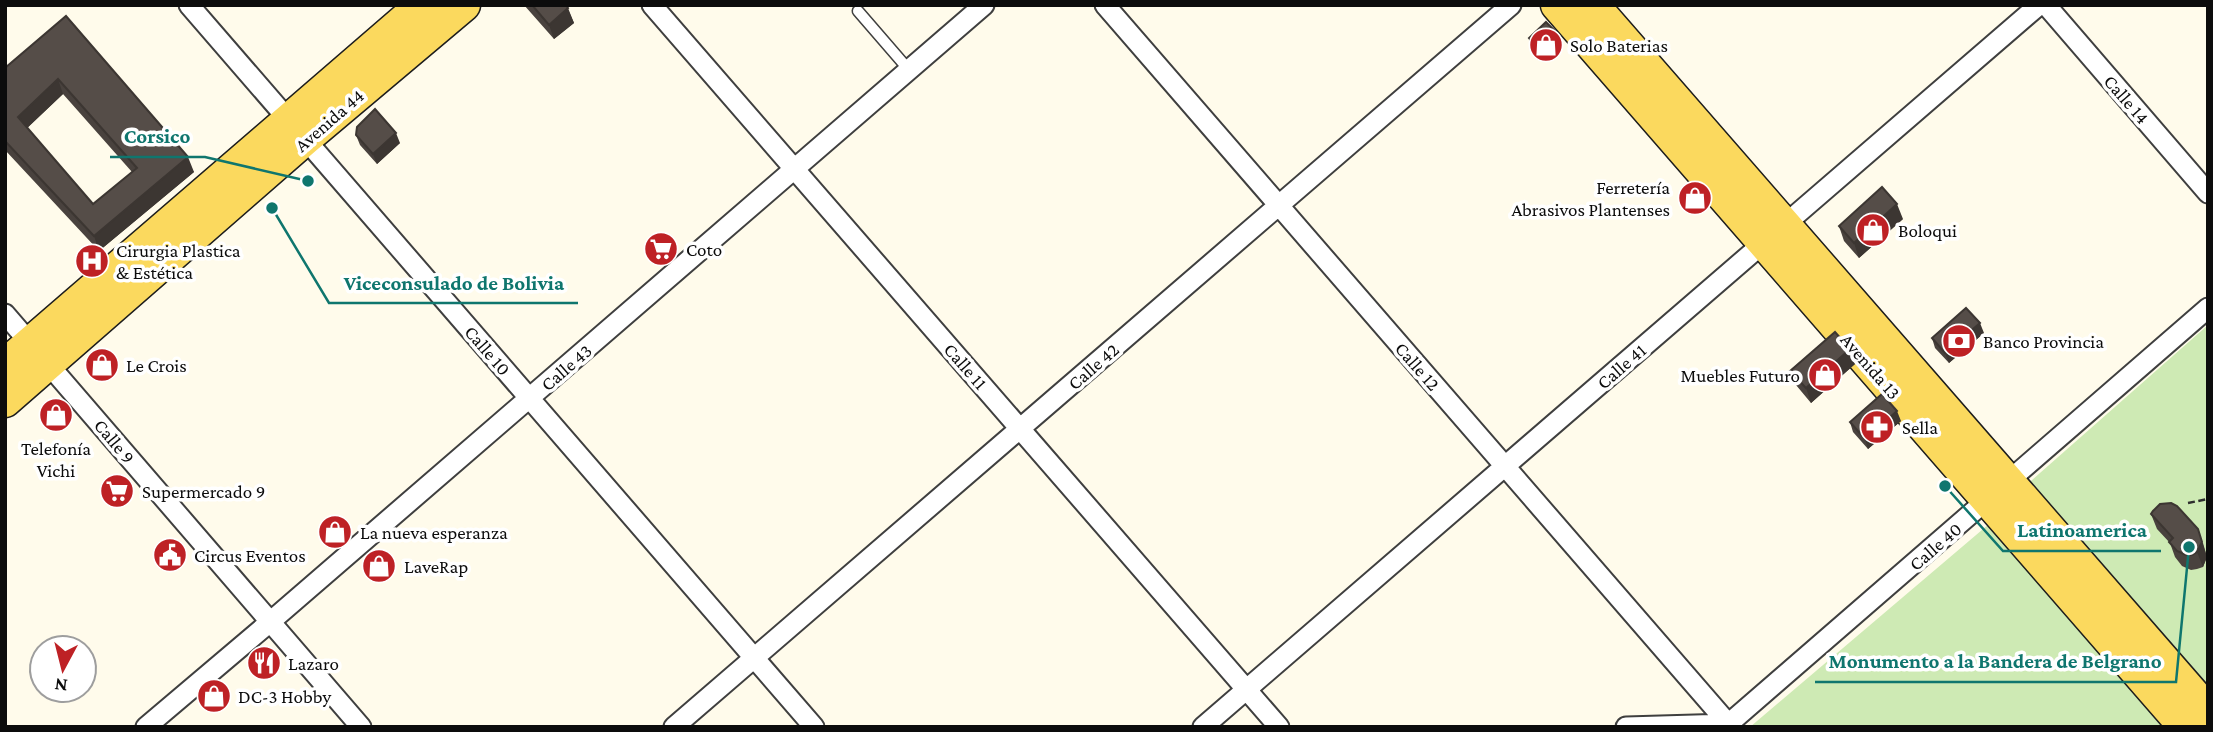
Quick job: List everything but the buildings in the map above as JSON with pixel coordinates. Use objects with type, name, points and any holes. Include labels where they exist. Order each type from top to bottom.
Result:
[{"type":"main road","name":"Avenida 44","points":[[5,401],[40,353],[297,130],[422,5]]},
{"type":"main road","name":"Avenida 44","points":[[297,130],[464,5]]},
{"type":"main road","name":"Avenida 13","points":[[1557,5],[1775,235],[1997,490],[2185,727]]},
{"type":"main road","name":"Avenida 13","points":[[1593,5],[1775,235]]},
{"type":"main road","name":"Avenida 44","points":[[5,365],[40,353]]},
{"type":"main road","name":"Avenida 13","points":[[1997,490],[2208,711]]},
{"type":"street","name":"Calle 10","points":[[189,5],[814,727]]},
{"type":"street","name":"Calle 11","points":[[652,5],[1279,727]]},
{"type":"street","name":"Calle 43","points":[[146,727],[984,5]]},
{"type":"street","name":"Calle 12","points":[[1105,5],[1728,726]]},
{"type":"street","name":"Calle 42","points":[[674,727],[1511,5]]},
{"type":"street","name":"Calle 41","points":[[1203,727],[2039,5]]},
{"type":"street","name":"Calle 14","points":[[2046,5],[2208,193]]},
{"type":"street","name":"Calle 40","points":[[1728,726],[2208,308]]},
{"type":"street","name":"Calle 9","points":[[5,314],[361,727]]},
{"type":"street","points":[[1626,727],[1728,726]]},
{"type":"lane","points":[[858,10],[909,70]]},
{"type":"path","points":[[2188,503],[2208,499]]},
{"type":"green space","points":[[2208,325],[2208,697],[2024,487]]},
{"type":"green space","points":[[1989,524],[2163,727],[1750,727]]},
{"type":"place","name":"Solo Baterias","points":[[1546,45]]},
{"type":"place","name":"Corsico","points":[[308,181]]},
{"type":"place","name":"Ferretería Abrasivos Plantenses","points":[[1695,198]]},
{"type":"place","name":"Viceconsulado de Bolivia","points":[[272,208]]},
{"type":"place","name":"Boloqui","points":[[1873,230]]},
{"type":"place","name":"Coto","points":[[661,249]]},
{"type":"place","name":"Cirurgia Plastica & Estética","points":[[92,261]]},
{"type":"place","name":"Banco Provincia","points":[[1959,341]]},
{"type":"place","name":"Le Crois","points":[[102,365]]},
{"type":"place","name":"Muebles Futuro","points":[[1825,375]]},
{"type":"place","name":"Telefonía Vichi","points":[[56,415]]},
{"type":"place","name":"Sella","points":[[1877,427]]},
{"type":"place","name":"Latinoamerica","points":[[1945,486]]},
{"type":"place","name":"Supermercado 9","points":[[117,491]]},
{"type":"place","name":"La nueva esperanza","points":[[335,532]]},
{"type":"place","name":"Monumento a la Bandera de Belgrano","points":[[2189,547]]},
{"type":"place","name":"Circus Eventos","points":[[170,555]]},
{"type":"place","name":"LaveRap","points":[[379,566]]},
{"type":"place","name":"Lazaro","points":[[264,663]]},
{"type":"place","name":"DC-3 Hobby","points":[[214,696]]}]
